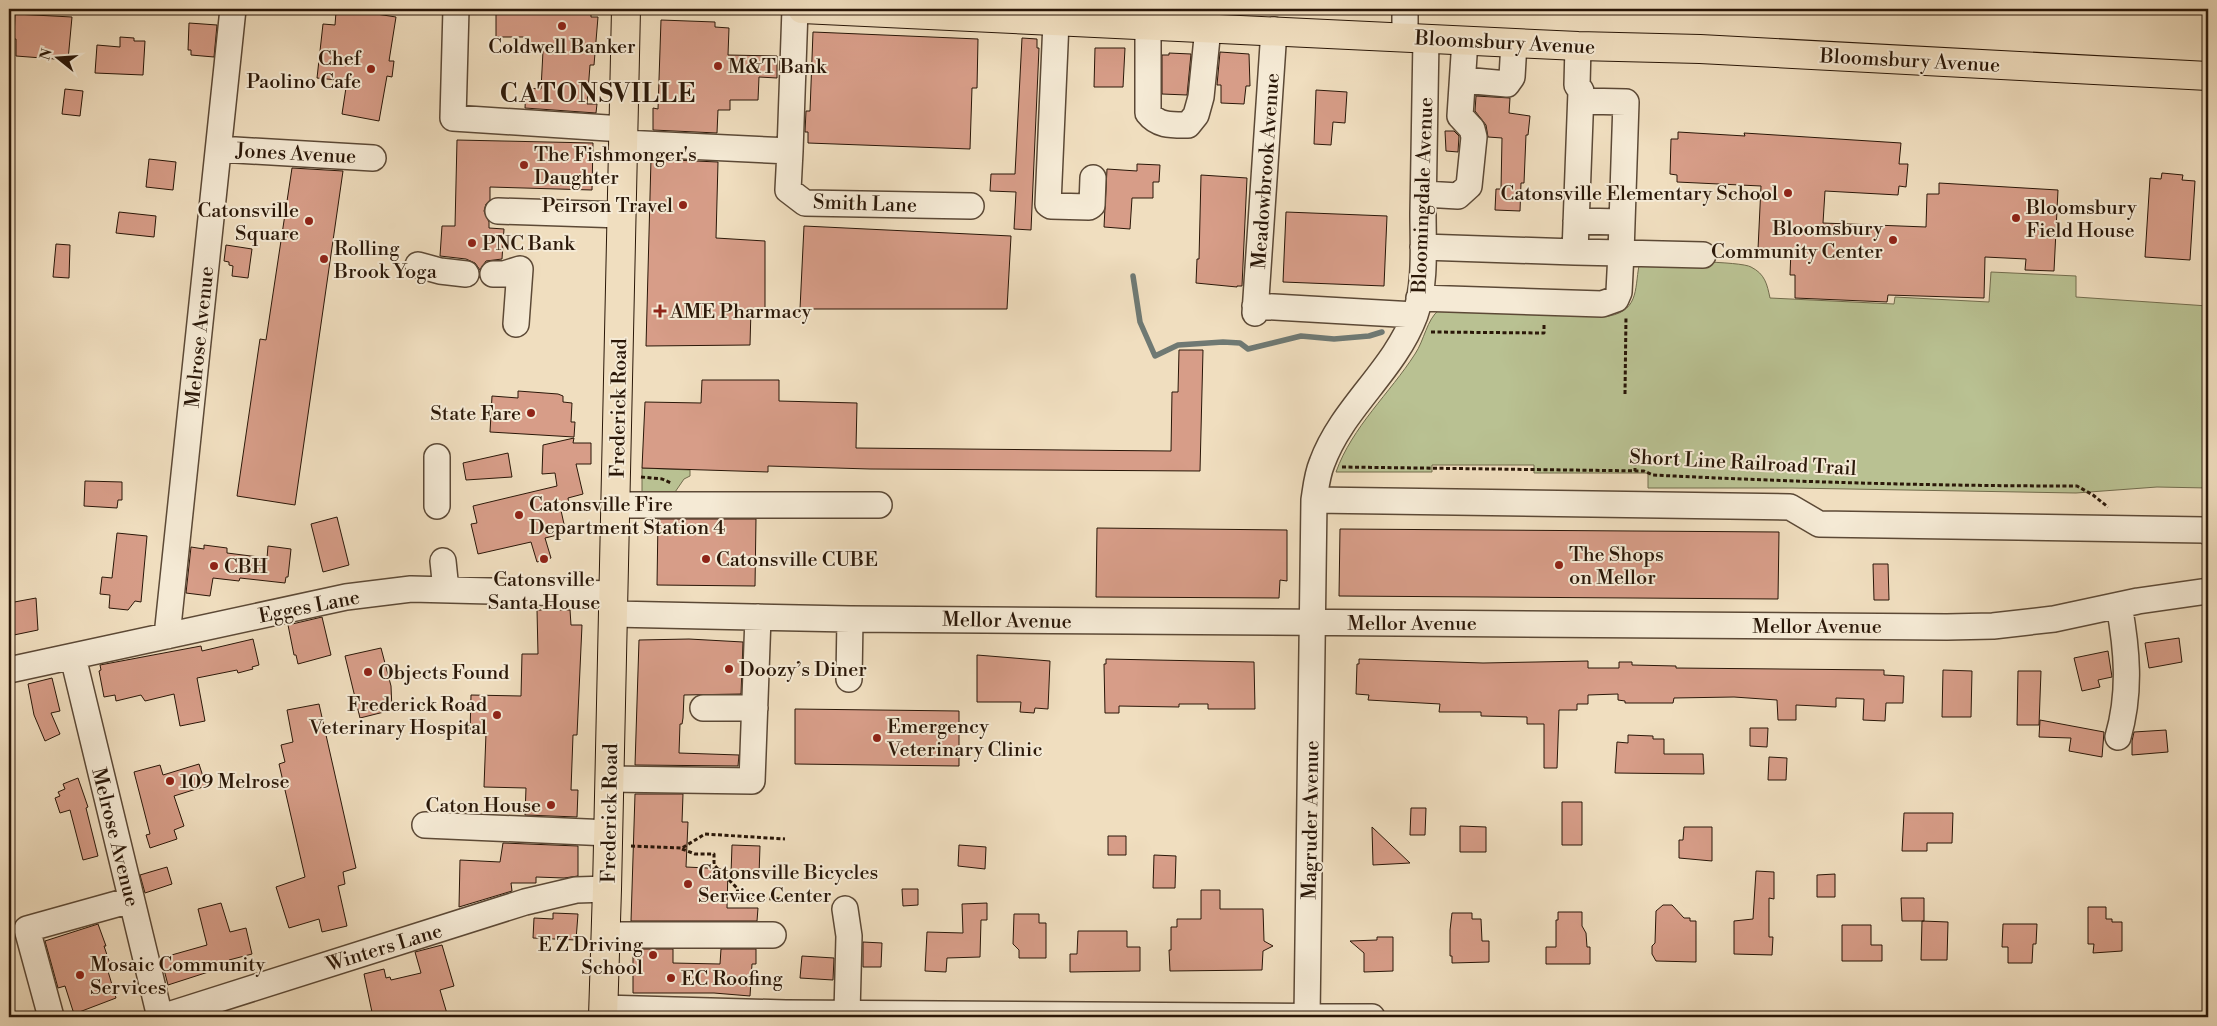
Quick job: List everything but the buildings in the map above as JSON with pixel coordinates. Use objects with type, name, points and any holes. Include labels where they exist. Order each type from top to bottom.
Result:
[{"type":"main road","name":"Frederick Road","points":[[603,1012],[608,889],[620,840],[610,779],[626,9]]},
{"type":"main road","name":"Bloomsbury Avenue","points":[[802,9],[913,12],[1056,22],[1274,30],[1514,43],[1700,49],[2208,76]]},
{"type":"street","name":"Melrose Avenue","points":[[167,636],[233,9]]},
{"type":"street","points":[[456,9],[453,118],[790,151],[795,9]]},
{"type":"street","name":"Bloomingdale Avenue","points":[[1314,622],[1314,500],[1319,470],[1333,439],[1402,344],[1420,315],[1424,194],[1416,38],[1405,9]]},
{"type":"street","points":[[1056,22],[1048,204],[1051,206],[1089,207],[1092,205],[1094,178]]},
{"type":"street","points":[[1148,26],[1148,113],[1154,121],[1168,125],[1188,125],[1196,115],[1201,97],[1208,28]]},
{"type":"street","name":"Meadowbrook Avenue","points":[[1274,30],[1255,309],[1420,315]]},
{"type":"street","points":[[1424,194],[1458,196],[1468,186],[1474,137],[1472,129],[1460,116],[1465,40]]},
{"type":"street","points":[[1462,80],[1507,84],[1512,77],[1514,43]]},
{"type":"street","points":[[1575,252],[1581,96],[1577,85],[1584,46]]},
{"type":"street","points":[[1420,315],[1610,303],[1616,299],[1619,292],[1621,253],[1626,102],[1581,96]]},
{"type":"street","name":"Jones Avenue","points":[[219,149],[373,158]]},
{"type":"street","name":"Smith Lane","points":[[790,151],[788,190],[805,203],[972,206]]},
{"type":"street","points":[[498,211],[622,215]]},
{"type":"street","points":[[1576,221],[1622,222]]},
{"type":"street","points":[[1422,247],[1703,255]]},
{"type":"street","points":[[418,264],[440,271],[466,274]]},
{"type":"street","points":[[493,274],[504,274],[520,269],[516,324]]},
{"type":"street","points":[[437,457],[437,506]]},
{"type":"street","points":[[1314,500],[1790,507],[1819,524],[2134,528],[2204,530],[2208,532]]},
{"type":"street","points":[[616,506],[879,505]]},
{"type":"street","points":[[443,560],[446,590]]},
{"type":"street","name":"Egges Lane","points":[[9,670],[328,601],[411,589],[446,590],[614,604]]},
{"type":"street","name":"Mellor Avenue","points":[[614,604],[758,617],[850,619],[1993,626],[2054,619],[2119,605],[2208,591]]},
{"type":"street","points":[[2118,737],[2125,714],[2127,682],[2125,638],[2119,605]]},
{"type":"street","points":[[610,779],[752,781],[758,617]]},
{"type":"street","points":[[849,679],[850,619]]},
{"type":"street","name":"Magruder Avenue","points":[[1307,1017],[1314,622]]},
{"type":"street","name":"Melrose Avenue","points":[[73,657],[131,900],[172,1016]]},
{"type":"street","points":[[703,708],[755,708]]},
{"type":"street","points":[[425,825],[620,840]]},
{"type":"street","name":"Winters Lane","points":[[172,1016],[550,895],[576,890],[608,889]]},
{"type":"street","points":[[51,1017],[27,929],[131,900]]},
{"type":"street","points":[[845,908],[849,936],[847,1013]]},
{"type":"street","points":[[606,935],[774,935]]},
{"type":"street","points":[[603,1012],[786,1015],[847,1013],[1372,1017]]},
{"type":"path","points":[[1624,308],[1627,326],[1625,394]]},
{"type":"path","points":[[1420,315],[1544,333],[1544,319]]},
{"type":"path","points":[[1635,455],[1635,471]]},
{"type":"path","name":"Short Line Railroad Trail","points":[[1336,467],[1644,471],[1653,475],[1769,482],[1924,486],[2077,486],[2092,495],[2134,528]]},
{"type":"path","points":[[682,848],[705,834],[785,839]]},
{"type":"path","points":[[620,840],[682,848],[695,854],[714,854],[714,864],[737,888],[739,898],[783,899]]},
{"type":"green space","points":[[1640,261],[1717,262],[1751,267],[1762,276],[1770,298],[1894,304],[1895,297],[1989,302],[1991,272],[2076,276],[2076,297],[2208,306],[2208,488],[2157,487],[2076,493],[1792,488],[1648,488],[1648,473],[1534,473],[1534,465],[1432,465],[1432,472],[1336,472],[1361,425],[1415,354],[1431,319],[1439,310],[1609,316],[1619,313],[1631,302],[1636,287]]},
{"type":"green space","points":[[642,468],[690,470],[690,476],[684,479],[673,495],[642,497]]},
{"type":"waterway","points":[[1133,276],[1140,322],[1155,356],[1178,345],[1223,342],[1240,343],[1248,349],[1301,336],[1334,339],[1369,336],[1382,332]]},
{"type":"place","name":"Coldwell Banker","points":[[562,26]]},
{"type":"place","name":"M&T Bank","points":[[718,66]]},
{"type":"place","name":"Chef Paolino Cafe","points":[[371,69]]},
{"type":"place","name":"The Fishmonger's Daughter","points":[[524,165]]},
{"type":"place","name":"Catonsville Elementary School","points":[[1788,193]]},
{"type":"place","name":"Peirson Travel","points":[[683,205]]},
{"type":"place","name":"Bloomsbury Field House","points":[[2016,218]]},
{"type":"place","name":"Catonsville Square","points":[[309,221]]},
{"type":"place","name":"Bloomsbury Community Center","points":[[1893,240]]},
{"type":"place","name":"PNC Bank","points":[[472,243]]},
{"type":"place","name":"Rolling Brook Yoga","points":[[324,259]]},
{"type":"place","name":"AME Pharmacy","points":[[660,311]]},
{"type":"place","name":"State Fare","points":[[531,413]]},
{"type":"place","name":"Catonsville Fire Department Station 4","points":[[519,515]]},
{"type":"place","name":"Catonsville Santa House","points":[[544,559]]},
{"type":"place","name":"Catonsville CUBE","points":[[706,559]]},
{"type":"place","name":"The Shops on Mellor","points":[[1559,565]]},
{"type":"place","name":"CBH","points":[[214,566]]},
{"type":"place","name":"Doozy’s Diner","points":[[729,669]]},
{"type":"place","name":"Objects Found","points":[[368,672]]},
{"type":"place","name":"Frederick Road Veterinary Hospital","points":[[497,715]]},
{"type":"place","name":"Emergency Veterinary Clinic","points":[[877,738]]},
{"type":"place","name":"109 Melrose","points":[[170,781]]},
{"type":"place","name":"Caton House","points":[[551,805]]},
{"type":"place","name":"Catonsville Bicycles Service Center","points":[[688,884]]},
{"type":"place","name":"E Z Driving School","points":[[653,955]]},
{"type":"place","name":"Mosaic Community Services","points":[[80,975]]},
{"type":"place","name":"EC Roofing","points":[[671,978]]},
{"type":"district","name":"CATONSVILLE","points":[[598,93]]}]
